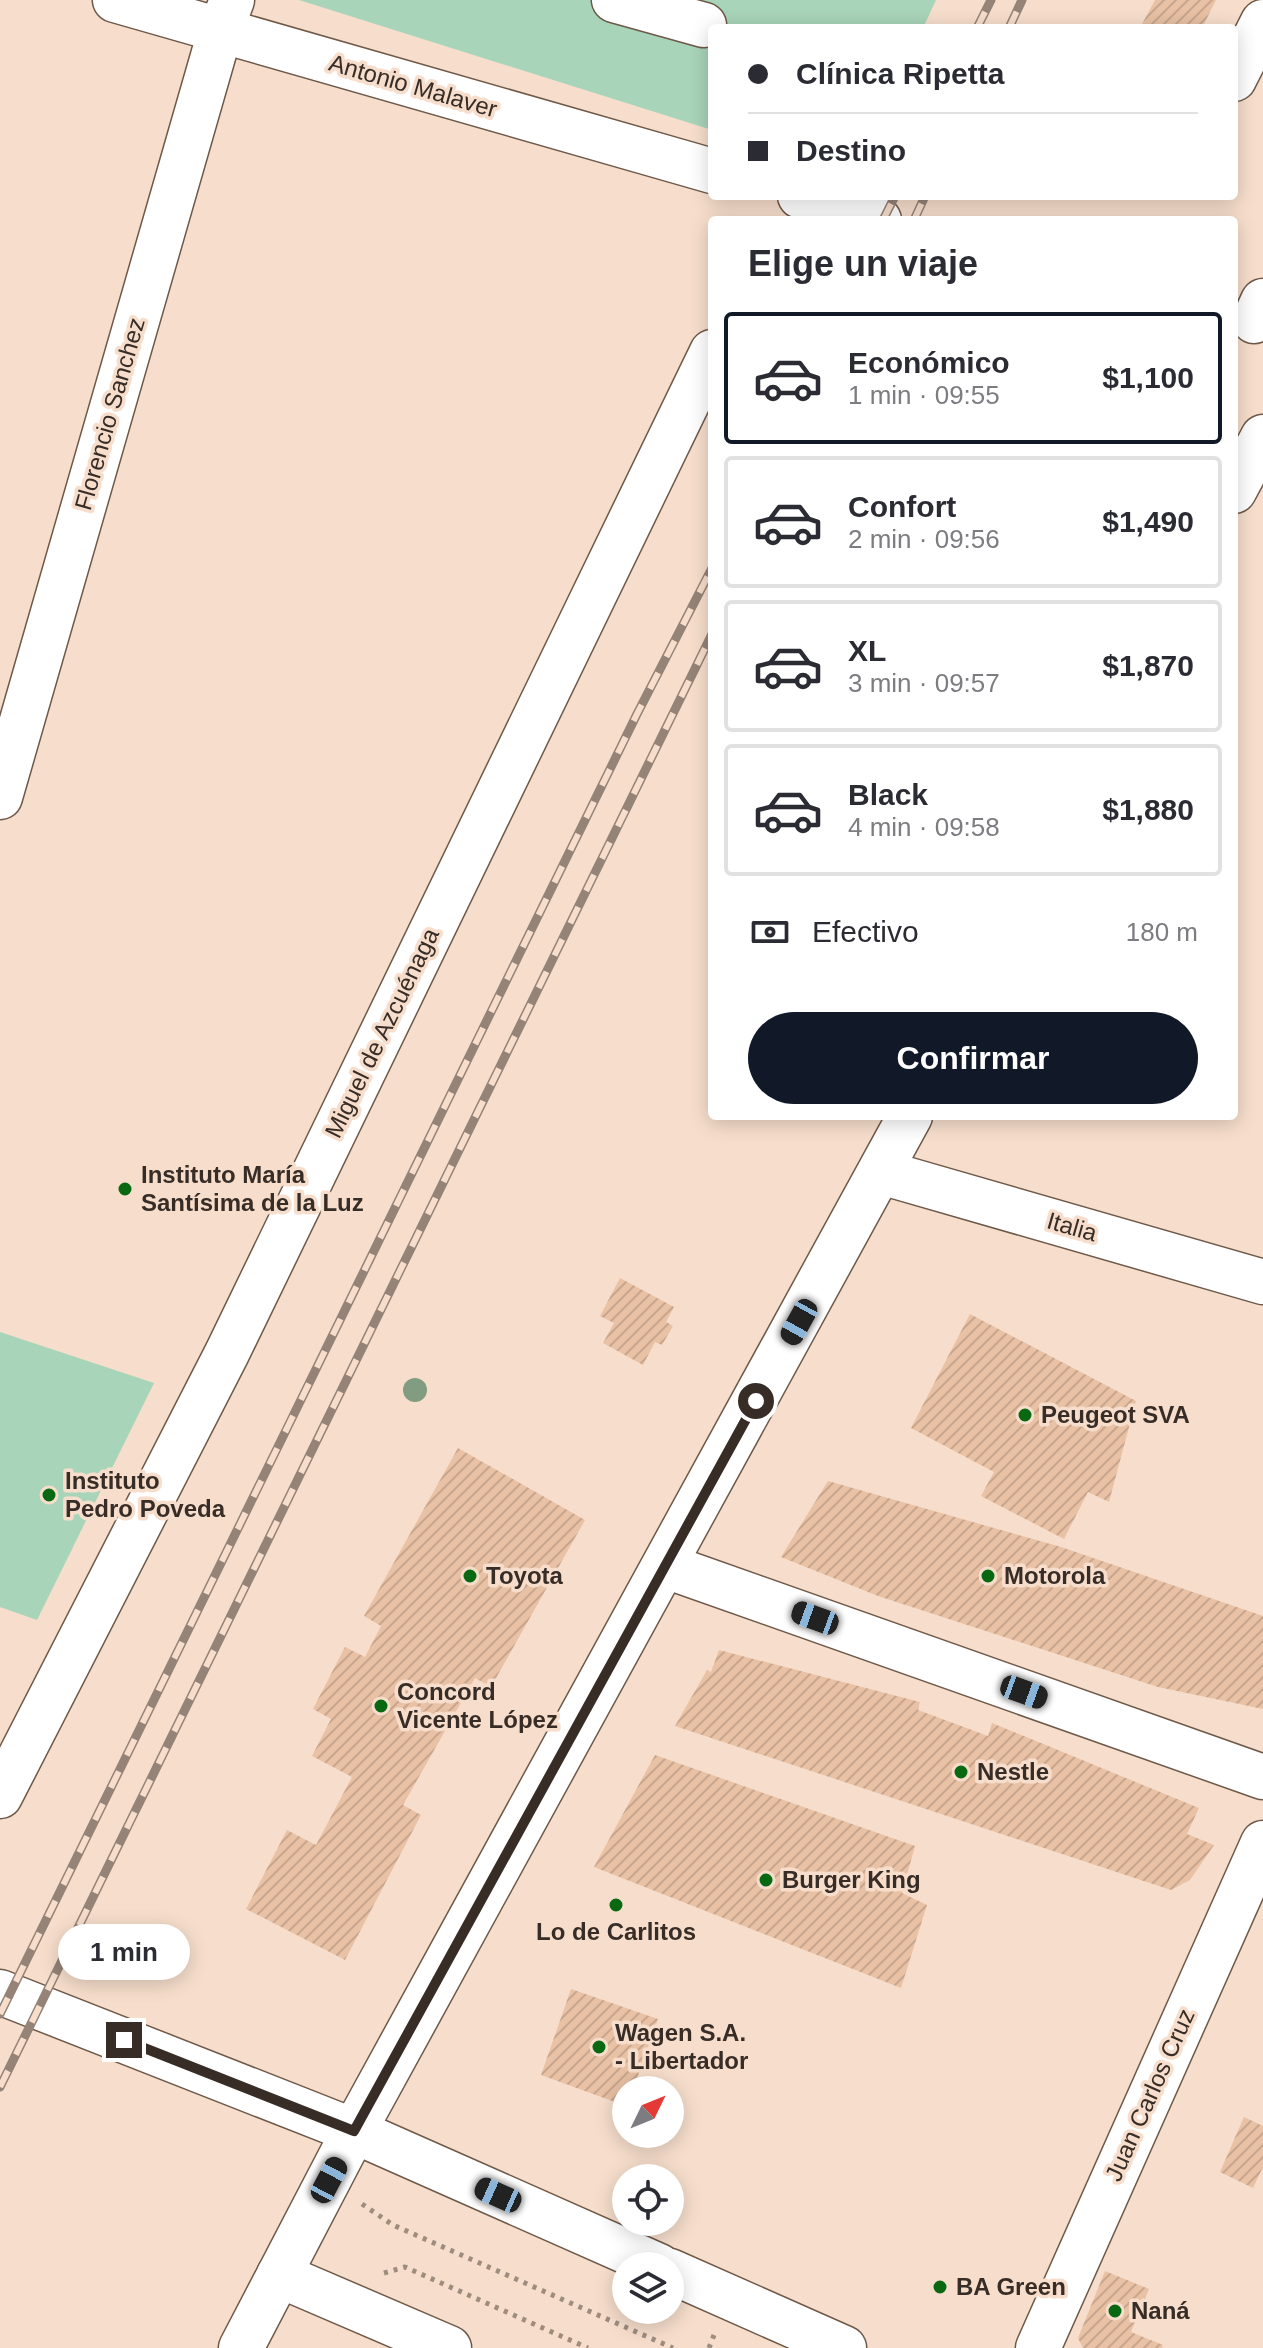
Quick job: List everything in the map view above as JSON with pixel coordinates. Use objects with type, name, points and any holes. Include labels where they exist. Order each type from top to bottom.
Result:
[{"type":"street","name":"Antonio Malaver","points":[[115,0],[226,16],[708,170]]},
{"type":"street","points":[[614,0],[713,20]]},
{"type":"street","name":"Florencio Sanchez","points":[[0,797],[226,16]]},
{"type":"street","points":[[1238,71],[1263,22]]},
{"type":"street","points":[[813,200],[866,216]]},
{"type":"street","name":"Miguel de Azcuénaga","points":[[0,1796],[227,1353],[708,360]]},
{"type":"street","points":[[1238,484],[1263,437]]},
{"type":"street","points":[[241,2348],[354,2131],[908,1120]]},
{"type":"street","name":"Italia","points":[[881,1172],[1263,1282]]},
{"type":"street","points":[[666,1566],[1263,1777]]},
{"type":"street","name":"Juan Carlos Cruz","points":[[1038,2348],[1263,1843]]},
{"type":"street","points":[[0,1992],[354,2131],[627,2252]]},
{"type":"street","points":[[279,2275],[449,2348]]},
{"type":"street","points":[[684,2279],[787,2335],[844,2348]]},
{"type":"path","points":[[329,2180],[393,2225],[673,2348]]},
{"type":"path","points":[[322,2294],[405,2267],[588,2348]]},
{"type":"green space","points":[[299,0],[936,0],[925,24],[708,24],[708,129]]},
{"type":"green space","name":"Instituto Pedro Poveda","points":[[0,1332],[154,1383],[37,1620],[0,1607]]},
{"type":"building","points":[[1155,0],[1216,0],[1204,24],[1142,24]]},
{"type":"building","points":[[620,1278],[674,1307],[666,1322],[673,1326],[662,1345],[655,1342],[643,1365],[603,1343],[614,1323],[600,1316]]},
{"type":"building","name":"Peugeot SVA","points":[[970,1314],[1136,1401],[1109,1502],[1088,1492],[1064,1539],[981,1496],[994,1472],[911,1428]]},
{"type":"building","points":[[458,1448],[585,1520],[491,1687],[475,1678],[403,1805],[421,1815],[345,1960],[246,1909],[287,1830],[316,1845],[352,1777],[312,1756],[331,1719],[313,1709],[345,1647],[365,1657],[381,1626],[364,1616]]},
{"type":"building","name":"Motorola","points":[[828,1481],[1061,1547],[1263,1616],[1263,1709],[1158,1687],[878,1596],[781,1557]]},
{"type":"building","name":"Nestle","points":[[719,1650],[920,1702],[918,1710],[988,1736],[992,1723],[1199,1808],[1187,1834],[1214,1845],[1190,1880],[1171,1890],[675,1726],[707,1670],[711,1672]]},
{"type":"building","name":"Burger King","points":[[655,1755],[915,1846],[902,1893],[927,1905],[901,1988],[594,1867]]},
{"type":"building","name":"Wagen S.A. - Libertador","points":[[571,1989],[658,2019],[638,2076],[612,2076],[612,2101],[541,2075]]},
{"type":"building","points":[[1244,2117],[1263,2126],[1263,2167],[1253,2188],[1220,2172]]},
{"type":"building","name":"Naná","points":[[1105,2271],[1149,2289],[1131,2332],[1163,2345],[1162,2348],[1083,2348],[1078,2338]]},
{"type":"railway","points":[[979,24],[991,0]]},
{"type":"railway","points":[[1011,24],[1022,0]]},
{"type":"railway","points":[[885,216],[893,200]]},
{"type":"railway","points":[[916,216],[923,200]]},
{"type":"railway","points":[[0,2014],[637,714],[708,576]]},
{"type":"railway","points":[[0,2087],[708,642]]},
{"type":"place","name":"Instituto María Santísima de la Luz","points":[[125,1189]]},
{"type":"place","name":"Peugeot SVA","points":[[1025,1415]]},
{"type":"place","name":"Instituto Pedro Poveda","points":[[49,1495]]},
{"type":"place","name":"Toyota","points":[[470,1576]]},
{"type":"place","name":"Motorola","points":[[988,1576]]},
{"type":"place","name":"Concord Vicente López","points":[[381,1706]]},
{"type":"place","name":"Nestle","points":[[961,1772]]},
{"type":"place","name":"Burger King","points":[[766,1880]]},
{"type":"place","name":"Lo de Carlitos","points":[[616,1905]]},
{"type":"place","name":"Wagen S.A. - Libertador","points":[[599,2047]]},
{"type":"place","name":"BA Green","points":[[940,2287]]},
{"type":"place","name":"Naná","points":[[1115,2311]]},
{"type":"route","points":[[124,2040],[354,2131],[756,1401]]}]
